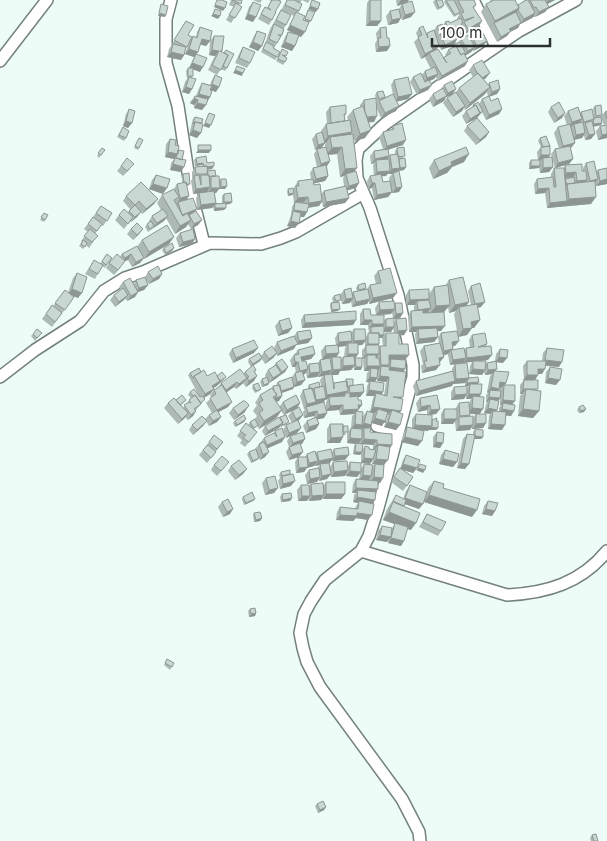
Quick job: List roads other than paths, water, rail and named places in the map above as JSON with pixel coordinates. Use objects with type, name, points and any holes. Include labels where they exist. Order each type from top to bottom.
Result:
[{"type":"street","points":[[0,60],[47,0]]},
{"type":"street","points":[[171,0],[166,19],[166,63],[178,106],[190,192],[204,244]]},
{"type":"street","points":[[474,0],[496,46]]},
{"type":"street","points":[[421,841],[419,832],[402,799],[320,687],[307,662],[302,648],[300,633],[304,614],[325,580],[361,551],[368,536],[378,508],[413,377],[413,365],[398,295],[370,208],[362,194],[357,178],[356,160],[358,149],[385,124],[496,46],[545,16],[576,0]]},
{"type":"street","points":[[0,378],[35,350],[80,321],[97,298],[112,284],[204,244],[261,244],[281,238],[296,232],[362,194]]},
{"type":"street","points":[[377,426],[398,432]]},
{"type":"street","points":[[361,551],[507,595],[530,593],[558,587],[579,577],[597,564],[607,550]]}]
